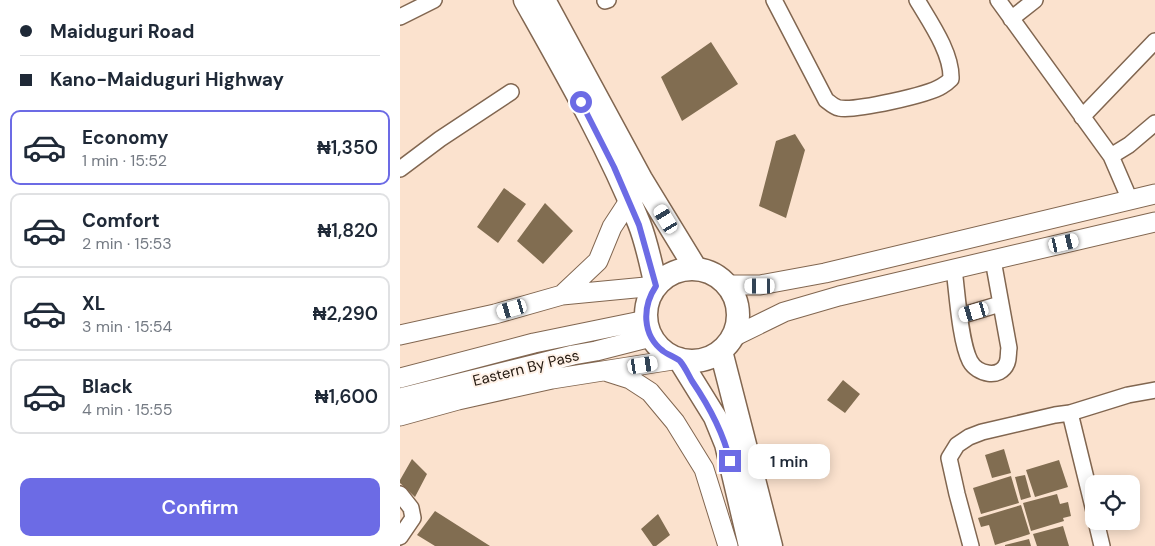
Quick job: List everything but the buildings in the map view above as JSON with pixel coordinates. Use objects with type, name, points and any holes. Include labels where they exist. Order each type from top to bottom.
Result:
[{"type":"highway","points":[[525,0],[589,116],[629,201],[639,225],[656,286]]},
{"type":"highway","points":[[544,0],[641,179],[696,269]]},
{"type":"highway","points":[[696,269],[713,274],[727,285],[736,301],[738,319],[727,343],[706,359],[688,361],[663,351],[648,328],[647,302],[656,286],[669,274],[696,269]]},
{"type":"highway","points":[[727,343],[771,546]]},
{"type":"highway","points":[[679,359],[715,417],[726,444],[750,546]]},
{"type":"main road","points":[[727,285],[760,286],[826,273],[1155,194]]},
{"type":"main road","points":[[562,295],[598,261],[612,227],[629,201]]},
{"type":"main road","points":[[727,343],[784,312],[839,296],[1154,224]]},
{"type":"main road","points":[[400,335],[495,314],[562,295],[656,286]]},
{"type":"main road","name":"Eastern By Pass","points":[[400,378],[534,343],[648,328]]},
{"type":"main road","name":"Eastern By Pass","points":[[400,398],[596,351],[648,328]]},
{"type":"main road","points":[[400,416],[458,400],[552,379],[679,359]]},
{"type":"main road","points":[[607,371],[630,379],[650,392],[675,422],[704,469],[728,546]]},
{"type":"street","points":[[400,17],[434,0]]},
{"type":"street","points":[[774,0],[826,100],[836,108],[850,109],[932,91],[943,86],[951,78],[952,70],[948,59],[935,31],[917,0]]},
{"type":"street","points":[[998,0],[1111,156],[1130,200]]},
{"type":"street","points":[[1011,18],[1035,0]]},
{"type":"street","points":[[1082,117],[1155,41]]},
{"type":"street","points":[[400,169],[440,139],[511,92]]},
{"type":"street","points":[[1111,156],[1129,145],[1155,123]]},
{"type":"street","points":[[954,269],[964,342],[970,361],[980,370],[991,374],[1000,371],[1008,361],[1009,348],[993,260]]},
{"type":"street","points":[[960,316],[1000,304]]},
{"type":"street","points":[[971,546],[949,458],[952,451],[963,441],[982,432],[1070,413],[1104,402],[1155,390]]},
{"type":"street","points":[[1070,413],[1085,475]]},
{"type":"street","points":[[400,494],[411,508],[414,518],[400,537]]},
{"type":"street","points":[[1098,530],[1102,546]]},
{"type":"route","points":[[581,102],[614,167],[639,225],[648,252],[656,286],[650,293],[646,311],[646,320],[651,337],[663,351],[679,359],[715,417],[726,444],[730,461]]}]
